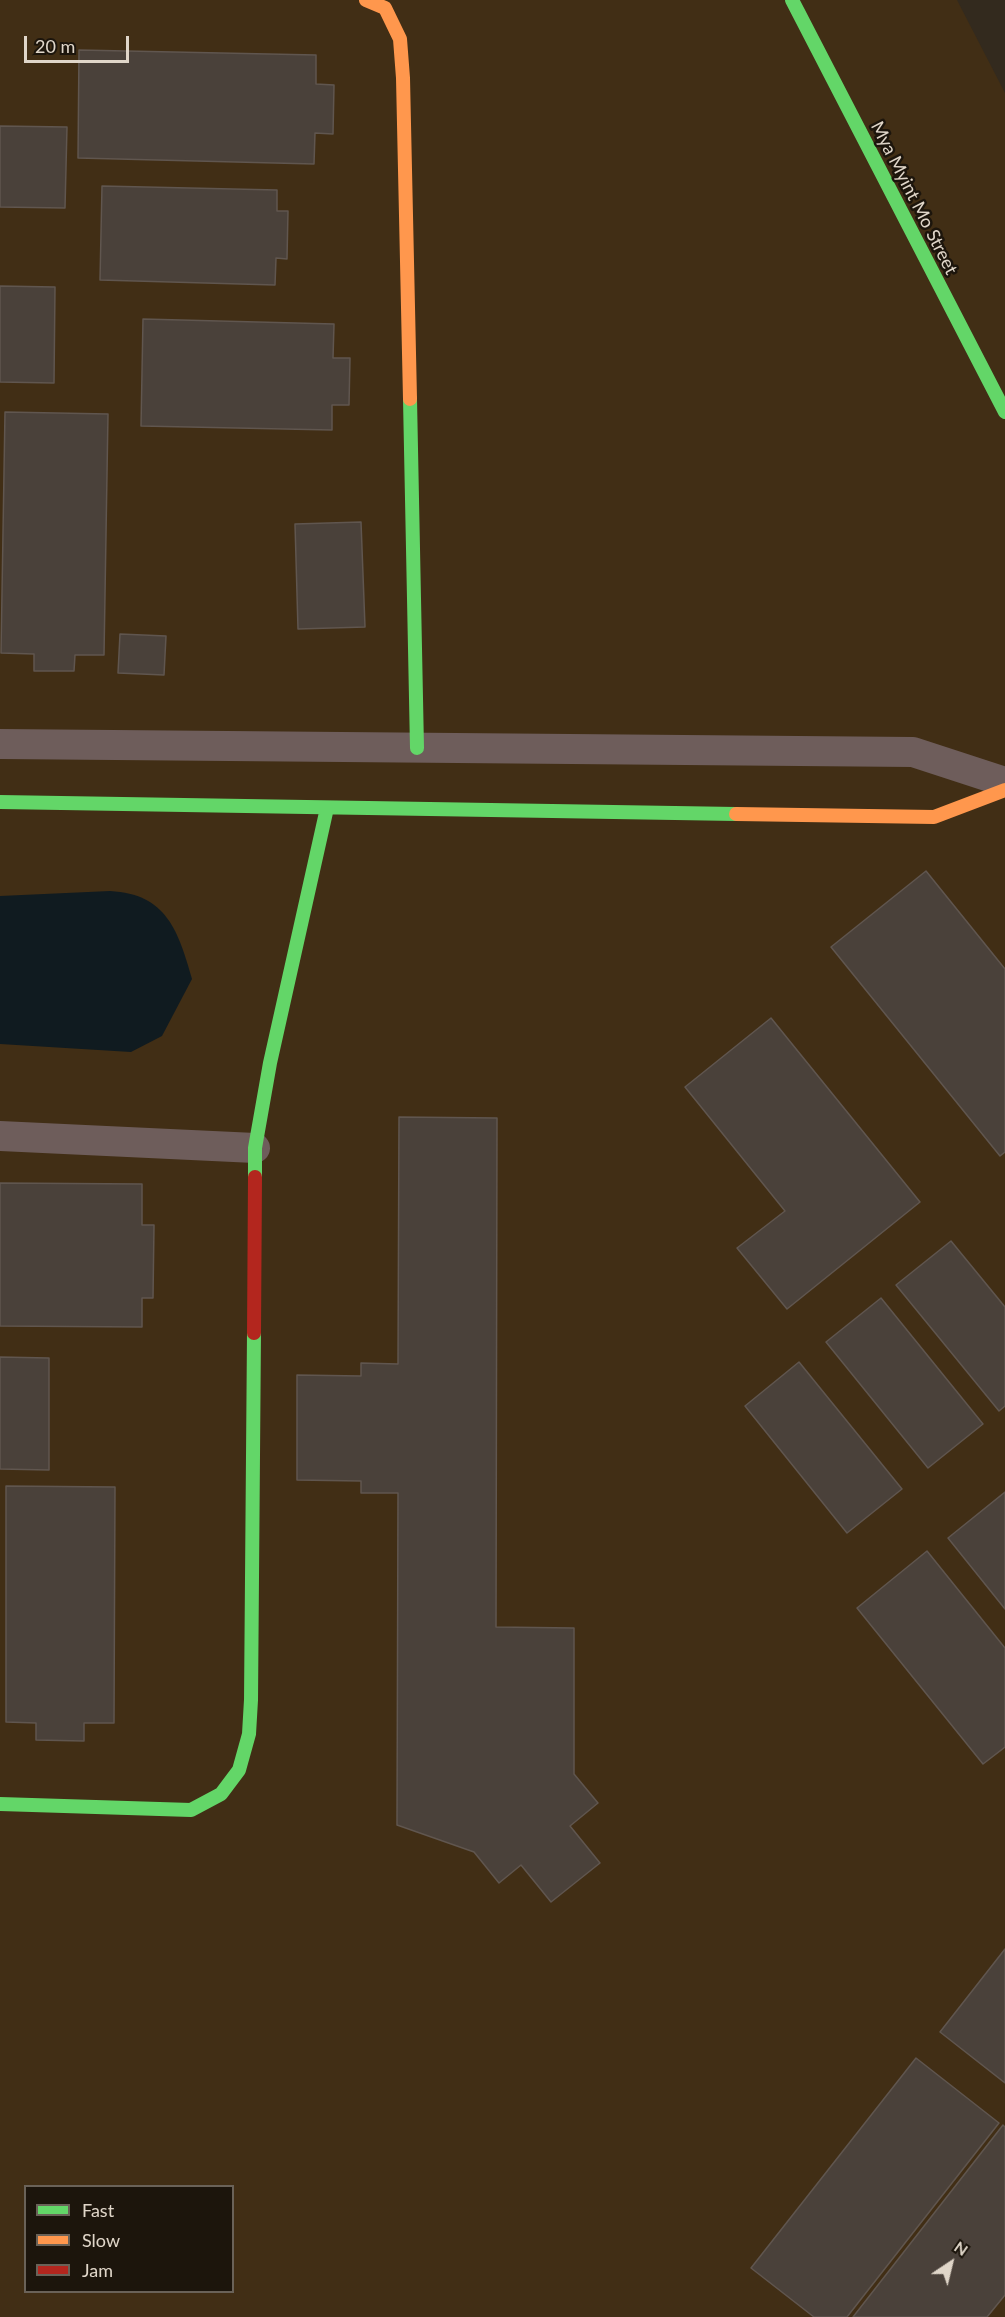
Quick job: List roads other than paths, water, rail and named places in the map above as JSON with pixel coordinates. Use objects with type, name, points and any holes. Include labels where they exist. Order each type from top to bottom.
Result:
[{"type":"street","points":[[366,0],[385,8],[400,39],[404,78],[417,748]]},
{"type":"street","name":"Mya Myint Mo Street","points":[[792,0],[1005,412]]},
{"type":"street","points":[[0,744],[913,752],[1005,782]]},
{"type":"street","points":[[0,802],[934,817],[1005,790]]},
{"type":"street","points":[[0,1804],[191,1810],[221,1794],[239,1770],[249,1734],[251,1700],[255,1148],[272,1050],[327,808]]},
{"type":"street","points":[[0,1136],[255,1148]]}]
